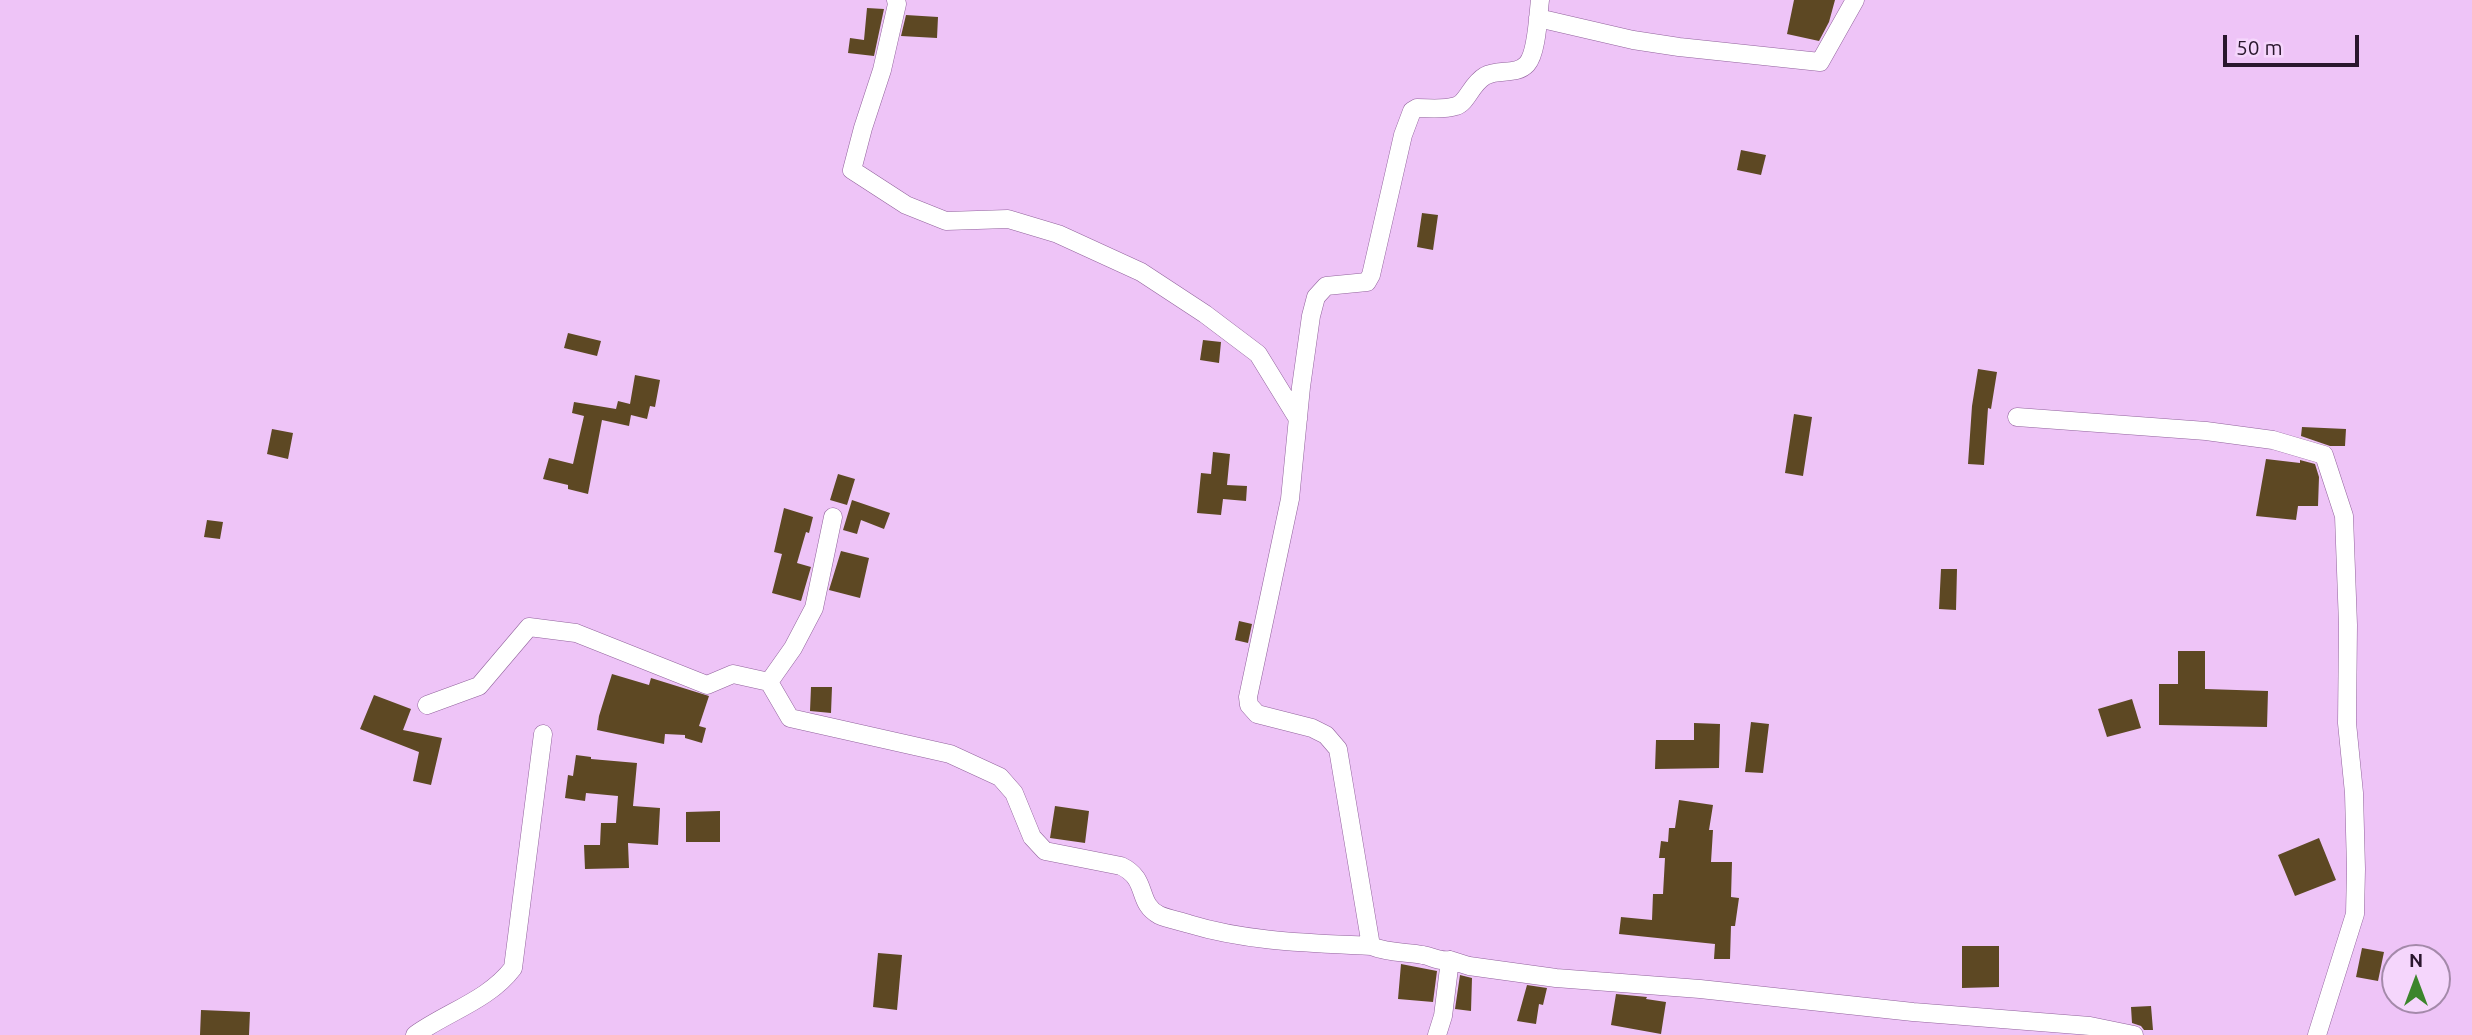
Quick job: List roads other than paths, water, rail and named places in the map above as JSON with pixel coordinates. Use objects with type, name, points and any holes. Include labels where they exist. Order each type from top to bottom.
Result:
[{"type":"street","points":[[896,0],[883,70],[852,170],[906,205],[946,221],[1009,219],[1058,234],[1141,272],[1205,314],[1258,354],[1298,419]]},
{"type":"street","points":[[1371,946],[1338,749],[1326,735],[1312,728],[1257,714],[1249,705],[1248,697],[1290,499],[1311,316],[1316,298],[1326,286],[1367,282],[1371,275],[1403,135],[1412,111],[1417,108],[1455,106],[1465,100],[1468,91],[1487,75],[1518,70],[1525,66],[1531,54],[1539,9],[1668,46],[1820,62],[1855,0]]},
{"type":"street","points":[[2017,417],[2206,431],[2273,440],[2325,455],[2344,516],[2348,625],[2347,723],[2354,793],[2356,869],[2355,914],[2317,1035]]},
{"type":"street","points":[[769,682],[793,648],[814,608],[833,517]]},
{"type":"street","points":[[427,705],[479,686],[530,627],[576,633],[708,685],[733,674],[769,682],[790,718],[950,754],[1000,777],[1014,793],[1032,837],[1045,850],[1121,866],[1132,871],[1138,878],[1149,908],[1160,915],[1210,931],[1271,940],[1371,946],[1382,951],[1425,955],[1469,966],[1556,978],[2090,1026],[2134,1035]]},
{"type":"street","points":[[415,1035],[501,984],[513,968],[543,734]]},
{"type":"street","points":[[1437,1035],[1443,1016],[1450,960]]}]
